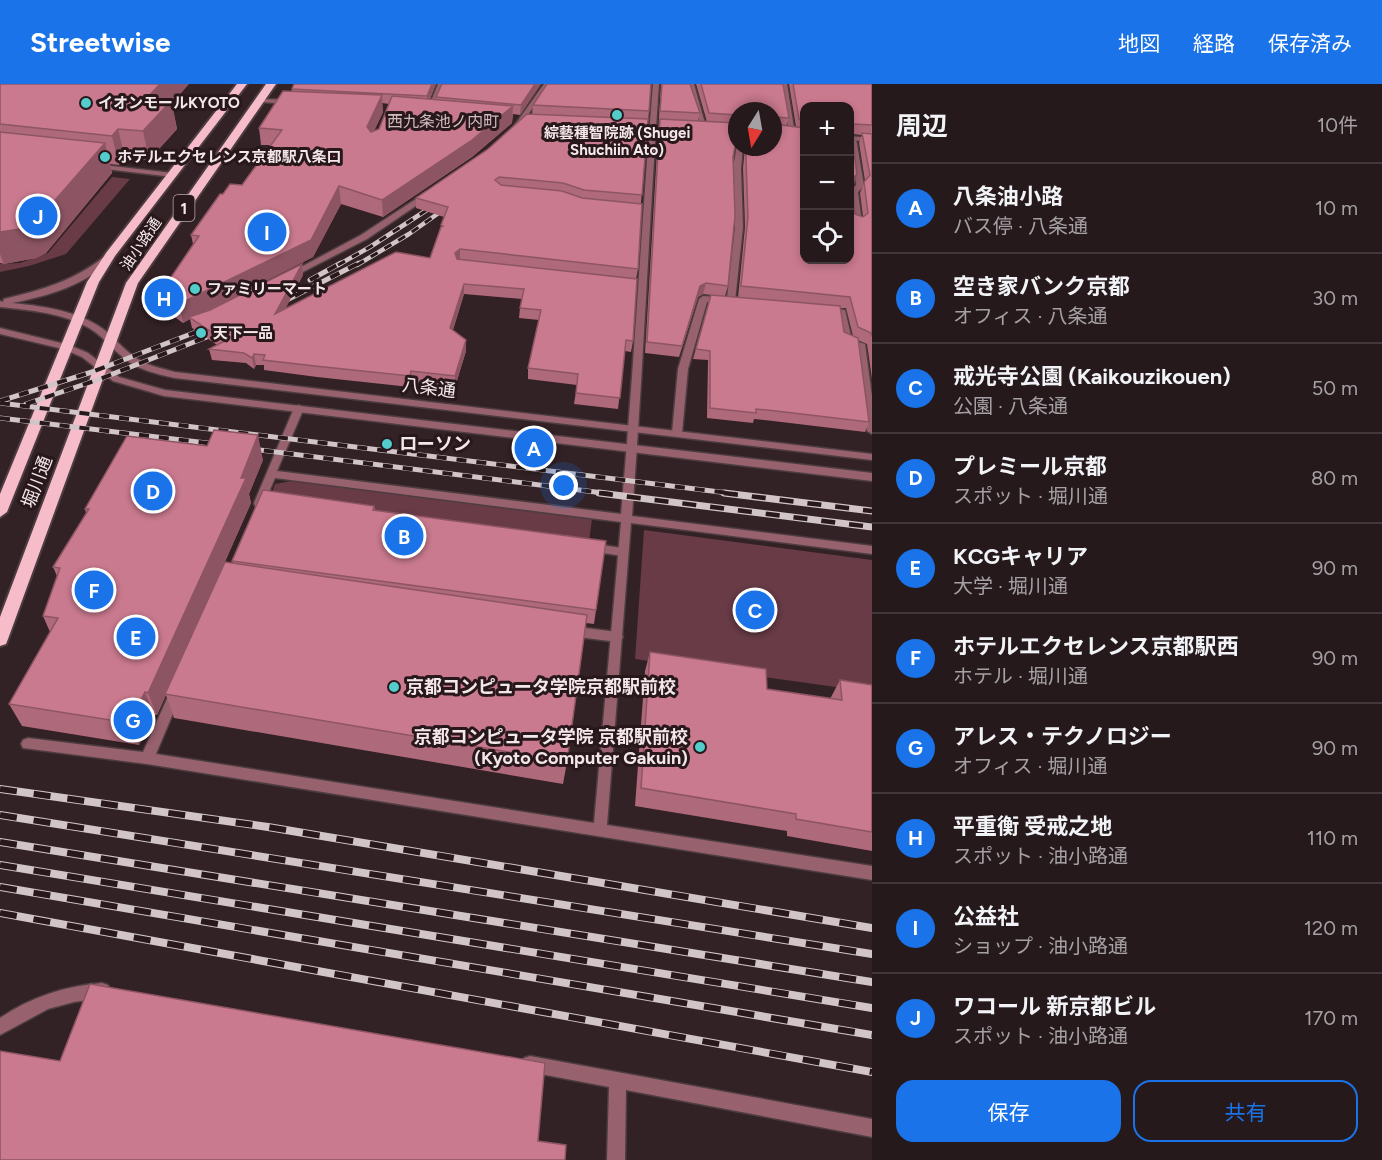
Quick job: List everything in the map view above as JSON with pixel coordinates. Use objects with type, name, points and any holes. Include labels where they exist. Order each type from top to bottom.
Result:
[{"type":"highway","name":"油小路通","points":[[78,319],[93,282],[110,255],[242,84]]},
{"type":"highway","name":"油小路通","points":[[111,339],[132,283],[147,259],[271,84]]},
{"type":"highway","name":"堀川通","points":[[0,512],[78,319]]},
{"type":"highway","name":"堀川通","points":[[0,639],[111,339]]},
{"type":"street","points":[[429,110],[441,84]]},
{"type":"street","points":[[506,136],[523,119],[547,84]]},
{"type":"street","points":[[600,830],[634,428],[635,284],[656,84]]},
{"type":"street","points":[[691,84],[704,126]]},
{"type":"street","points":[[784,84],[793,133]]},
{"type":"street","points":[[260,100],[306,103]]},
{"type":"street","points":[[419,110],[441,112]]},
{"type":"street","points":[[512,118],[535,120]]},
{"type":"street","points":[[694,125],[715,127]]},
{"type":"street","points":[[783,132],[800,134]]},
{"type":"street","points":[[854,138],[872,140]]},
{"type":"street","points":[[854,154],[860,186],[854,187]]},
{"type":"street","points":[[732,301],[739,226],[738,156]]},
{"type":"street","points":[[90,165],[173,175]]},
{"type":"street","points":[[280,280],[364,237],[436,189]]},
{"type":"street","points":[[854,190],[858,224]]},
{"type":"street","points":[[0,303],[52,291],[76,281],[93,272],[110,255]]},
{"type":"street","points":[[677,433],[683,369],[703,299],[742,302]]},
{"type":"street","name":"八条通","points":[[0,303],[78,319],[111,339],[130,358],[150,369],[175,375],[872,456]]},
{"type":"street","points":[[809,309],[842,312],[848,342],[860,344],[872,431]]},
{"type":"street","name":"八条通","points":[[0,331],[66,347],[85,355],[116,379],[164,393],[872,477]]},
{"type":"street","points":[[252,518],[267,499],[271,474],[299,408]]},
{"type":"street","points":[[271,474],[872,550]]},
{"type":"street","points":[[576,545],[622,552]]},
{"type":"street","points":[[557,629],[616,638]]},
{"type":"street","points":[[147,758],[179,685]]},
{"type":"street","points":[[28,744],[147,758],[872,873]]},
{"type":"street","points":[[0,1027],[40,1003],[62,996],[84,992],[118,993]]},
{"type":"street","points":[[514,1061],[872,1128]]},
{"type":"street","points":[[616,1160],[618,1080]]},
{"type":"shaded area","points":[[112,177],[130,179],[66,254],[29,266],[0,272],[0,264],[20,263],[48,253]]},
{"type":"shaded area","points":[[297,480],[592,519],[589,542],[271,496],[275,484]]},
{"type":"shaded area","points":[[644,530],[872,560],[872,692],[635,659]]},
{"type":"building","name":"イオンモールKYOTO","points":[[0,84],[160,84],[147,98],[171,101],[143,131],[118,129],[112,136],[0,124]]},
{"type":"building","points":[[294,84],[432,84],[427,96],[292,89]]},
{"type":"building","points":[[442,84],[535,84],[521,105],[436,97]]},
{"type":"building","points":[[547,84],[651,84],[649,111],[533,105]]},
{"type":"building","points":[[662,84],[690,84],[700,113],[660,111]]},
{"type":"building","points":[[701,84],[783,84],[789,118],[782,118],[782,102],[728,102],[728,114],[709,113]]},
{"type":"building","points":[[793,84],[872,84],[872,125],[854,124],[854,102],[800,102],[799,119]]},
{"type":"building","points":[[283,91],[382,95],[367,127],[371,132],[379,129],[392,96],[513,106],[472,140],[382,200],[339,186],[311,240],[179,304],[161,292],[199,236],[191,235],[220,194],[223,194],[230,184],[242,185],[282,130],[259,128]]},
{"type":"building","points":[[527,114],[648,119],[642,195],[584,190],[563,183],[499,177],[495,180],[501,185],[562,191],[582,198],[642,204],[638,269],[460,249],[455,253],[457,259],[637,279],[633,341],[626,340],[620,398],[576,393],[578,374],[528,368],[541,310],[520,308],[524,289],[464,284],[450,328],[466,340],[455,376],[411,371],[410,376],[315,366],[263,360],[265,355],[254,354],[252,358],[244,353],[209,349],[225,341],[189,317],[210,310],[302,264],[275,314],[396,252],[430,258],[448,207],[416,198],[488,149]]},
{"type":"building","points":[[660,119],[728,123],[728,156],[733,156],[735,216],[728,286],[706,283],[700,286],[682,346],[647,342]]},
{"type":"building","points":[[782,125],[800,127],[800,264],[854,264],[854,206],[855,214],[863,217],[868,213],[864,182],[870,175],[862,133],[872,134],[872,336],[871,333],[858,327],[850,297],[741,286],[748,217],[746,156],[782,156]]},
{"type":"building","points":[[0,132],[105,143],[36,222],[26,228],[0,232]]},
{"type":"building","points":[[854,152],[857,174],[854,178]]},
{"type":"building","points":[[711,295],[840,306],[844,332],[858,338],[869,422],[756,409],[756,413],[710,408],[710,351],[696,349]]},
{"type":"building","points":[[214,430],[258,435],[241,478],[246,478],[148,693],[145,692],[129,723],[9,704],[58,618],[43,616],[60,568],[53,567],[89,509],[85,509],[127,436],[207,446]]},
{"type":"building","points":[[263,490],[374,506],[373,510],[606,541],[596,610],[232,561]]},
{"type":"building","name":"京都コンピュータ学院京都駅前校","points":[[225,562],[587,615],[567,762],[165,694]]},
{"type":"building","points":[[650,652],[766,669],[767,689],[842,700],[840,680],[872,685],[872,832],[796,819],[796,814],[641,788]]},
{"type":"building","points":[[90,984],[545,1063],[538,1141],[566,1145],[565,1160],[0,1160],[0,1051],[60,1061]]},
{"type":"railway","points":[[338,265],[436,204]]},
{"type":"railway","points":[[357,265],[409,234],[450,205]]},
{"type":"railway","points":[[310,280],[341,263]]},
{"type":"railway","points":[[277,305],[359,263]]},
{"type":"railway","points":[[0,401],[92,372],[209,327]]},
{"type":"railway","points":[[26,404],[100,379],[222,331]]},
{"type":"railway","points":[[0,403],[736,494]]},
{"type":"railway","points":[[0,418],[223,445]]},
{"type":"railway","points":[[244,448],[611,494]]},
{"type":"railway","points":[[599,493],[872,527]]},
{"type":"railway","points":[[724,493],[872,511]]},
{"type":"railway","points":[[0,789],[268,827],[872,928]]},
{"type":"railway","points":[[0,815],[872,954]]},
{"type":"railway","points":[[0,842],[872,982]]},
{"type":"railway","points":[[0,865],[872,1008]]},
{"type":"railway","points":[[0,887],[872,1035]]},
{"type":"railway","points":[[0,913],[872,1072]]},
{"type":"place","name":"イオンモールKYOTO","points":[[86,103]]},
{"type":"place","name":"綜藝種智院跡 (Shugei Shuchiin Ato)","points":[[617,115]]},
{"type":"place","name":"ホテルエクセレンス京都駅八条口","points":[[105,157]]},
{"type":"place","name":"ワコール 新京都ビル","points":[[38,216]]},
{"type":"place","name":"公益社","points":[[267,232]]},
{"type":"place","name":"ファミリーマート","points":[[195,289]]},
{"type":"place","name":"平重衡 受戒之地","points":[[164,298]]},
{"type":"place","name":"天下一品","points":[[201,333]]},
{"type":"place","name":"ローソン","points":[[387,444]]},
{"type":"place","name":"八条油小路","points":[[534,448]]},
{"type":"place","name":"プレミール京都","points":[[153,491]]},
{"type":"place","name":"空き家バンク京都","points":[[404,536]]},
{"type":"place","name":"ホテルエクセレンス京都駅西","points":[[94,590]]},
{"type":"place","name":"戒光寺公園 (Kaikouzikouen)","points":[[755,610]]},
{"type":"place","name":"KCGキャリア","points":[[136,637]]},
{"type":"place","name":"京都コンピュータ学院京都駅前校","points":[[394,687]]},
{"type":"place","name":"アレス・テクノロジー","points":[[133,720]]},
{"type":"place","name":"京都コンピュータ学院 京都駅前校 (Kyoto Computer Gakuin)","points":[[700,747]]},
{"type":"district","name":"西九条池ノ内町","points":[[443,121]]}]
